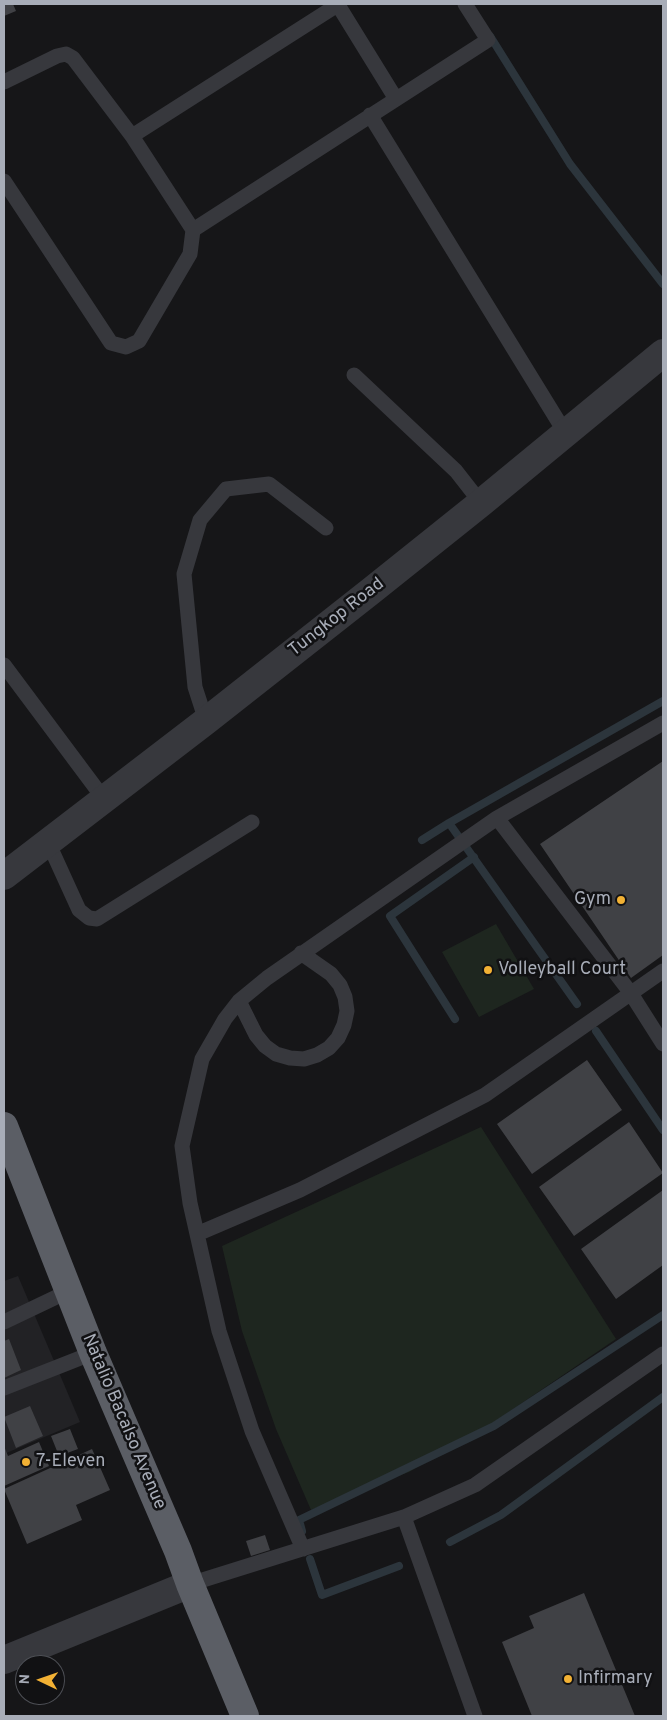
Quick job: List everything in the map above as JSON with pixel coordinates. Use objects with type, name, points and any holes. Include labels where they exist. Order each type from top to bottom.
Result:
[{"type":"highway","name":"Natalio Bacalso Avenue","points":[[4,1126],[93,1353],[178,1552],[245,1716]]},
{"type":"street","name":"Tungkop Road","points":[[4,876],[206,721],[481,503],[663,353]]},
{"type":"street","points":[[4,1660],[190,1584]]},
{"type":"lane","points":[[132,136],[339,4],[396,99]]},
{"type":"lane","points":[[193,230],[488,40],[466,4]]},
{"type":"lane","points":[[4,82],[57,56],[66,54],[73,58],[132,136],[193,230],[190,254],[139,341],[126,347],[111,343],[4,181]]},
{"type":"lane","points":[[370,115],[566,434]]},
{"type":"lane","points":[[354,375],[456,471],[481,503]]},
{"type":"lane","points":[[206,721],[195,687],[184,574],[200,520],[226,489],[269,484],[326,528]]},
{"type":"lane","points":[[4,665],[104,799]]},
{"type":"lane","points":[[303,1549],[252,1431],[219,1331],[190,1203],[182,1146],[202,1059],[224,1019],[239,1001],[301,953],[498,818],[663,723]]},
{"type":"lane","points":[[498,818],[630,992],[663,1044]]},
{"type":"lane","points":[[48,842],[79,910],[89,918],[97,919],[252,822]]},
{"type":"lane","points":[[239,1001],[256,1035],[265,1046],[276,1054],[290,1058],[304,1058],[317,1055],[329,1048],[338,1038],[344,1025],[345,997],[340,985],[330,974],[301,953]]},
{"type":"lane","points":[[197,1234],[300,1190],[485,1095],[630,992],[663,971]]},
{"type":"lane","points":[[4,1322],[68,1291]]},
{"type":"lane","points":[[4,1388],[93,1353]]},
{"type":"lane","points":[[190,1584],[404,1517],[475,1485],[663,1354]]},
{"type":"lane","points":[[404,1517],[475,1716]]},
{"type":"shaded area","name":"Volleyball Court","points":[[496,924],[534,989],[479,1017],[442,952]]},
{"type":"shaded area","points":[[481,1127],[616,1339],[475,1435],[409,1472],[311,1510],[276,1429],[242,1331],[222,1246]]},
{"type":"shaded area","points":[[18,1276],[80,1422],[4,1454],[4,1281]]},
{"type":"building","points":[[4,4],[13,4],[16,11],[4,16]]},
{"type":"building","name":"Gym","points":[[663,761],[663,955],[631,978],[540,844]]},
{"type":"building","points":[[587,1060],[622,1110],[532,1174],[497,1124]]},
{"type":"building","points":[[629,1122],[663,1173],[574,1236],[539,1187]]},
{"type":"building","points":[[663,1190],[663,1265],[616,1299],[581,1249]]},
{"type":"building","points":[[9,1339],[21,1370],[4,1378],[4,1341]]},
{"type":"building","points":[[30,1406],[43,1436],[16,1448],[4,1417]]},
{"type":"building","points":[[70,1429],[78,1449],[59,1456],[51,1436]]},
{"type":"building","name":"7-Eleven","points":[[39,1442],[49,1466],[4,1486],[4,1446],[8,1456]]},
{"type":"building","points":[[92,1449],[110,1490],[76,1505],[82,1520],[27,1544],[4,1489]]},
{"type":"building","points":[[265,1535],[270,1550],[251,1556],[246,1541]]},
{"type":"building","name":"Infirmary","points":[[584,1593],[635,1716],[532,1716],[502,1642],[534,1628],[529,1616]]},
{"type":"waterway","points":[[490,36],[570,164],[663,284]]},
{"type":"waterway","points":[[422,840],[663,701]]},
{"type":"waterway","points":[[449,823],[577,1004]]},
{"type":"waterway","points":[[455,1019],[390,916],[474,857]]},
{"type":"waterway","points":[[596,1031],[663,1130]]},
{"type":"waterway","points":[[302,1531],[299,1520],[494,1426],[663,1315]]},
{"type":"waterway","points":[[450,1542],[501,1515],[663,1397]]},
{"type":"waterway","points":[[310,1559],[322,1595],[399,1566]]},
{"type":"place","name":"Gym","points":[[621,900]]},
{"type":"place","name":"Volleyball Court","points":[[488,970]]},
{"type":"place","name":"7-Eleven","points":[[26,1462]]},
{"type":"place","name":"Infirmary","points":[[568,1679]]}]
